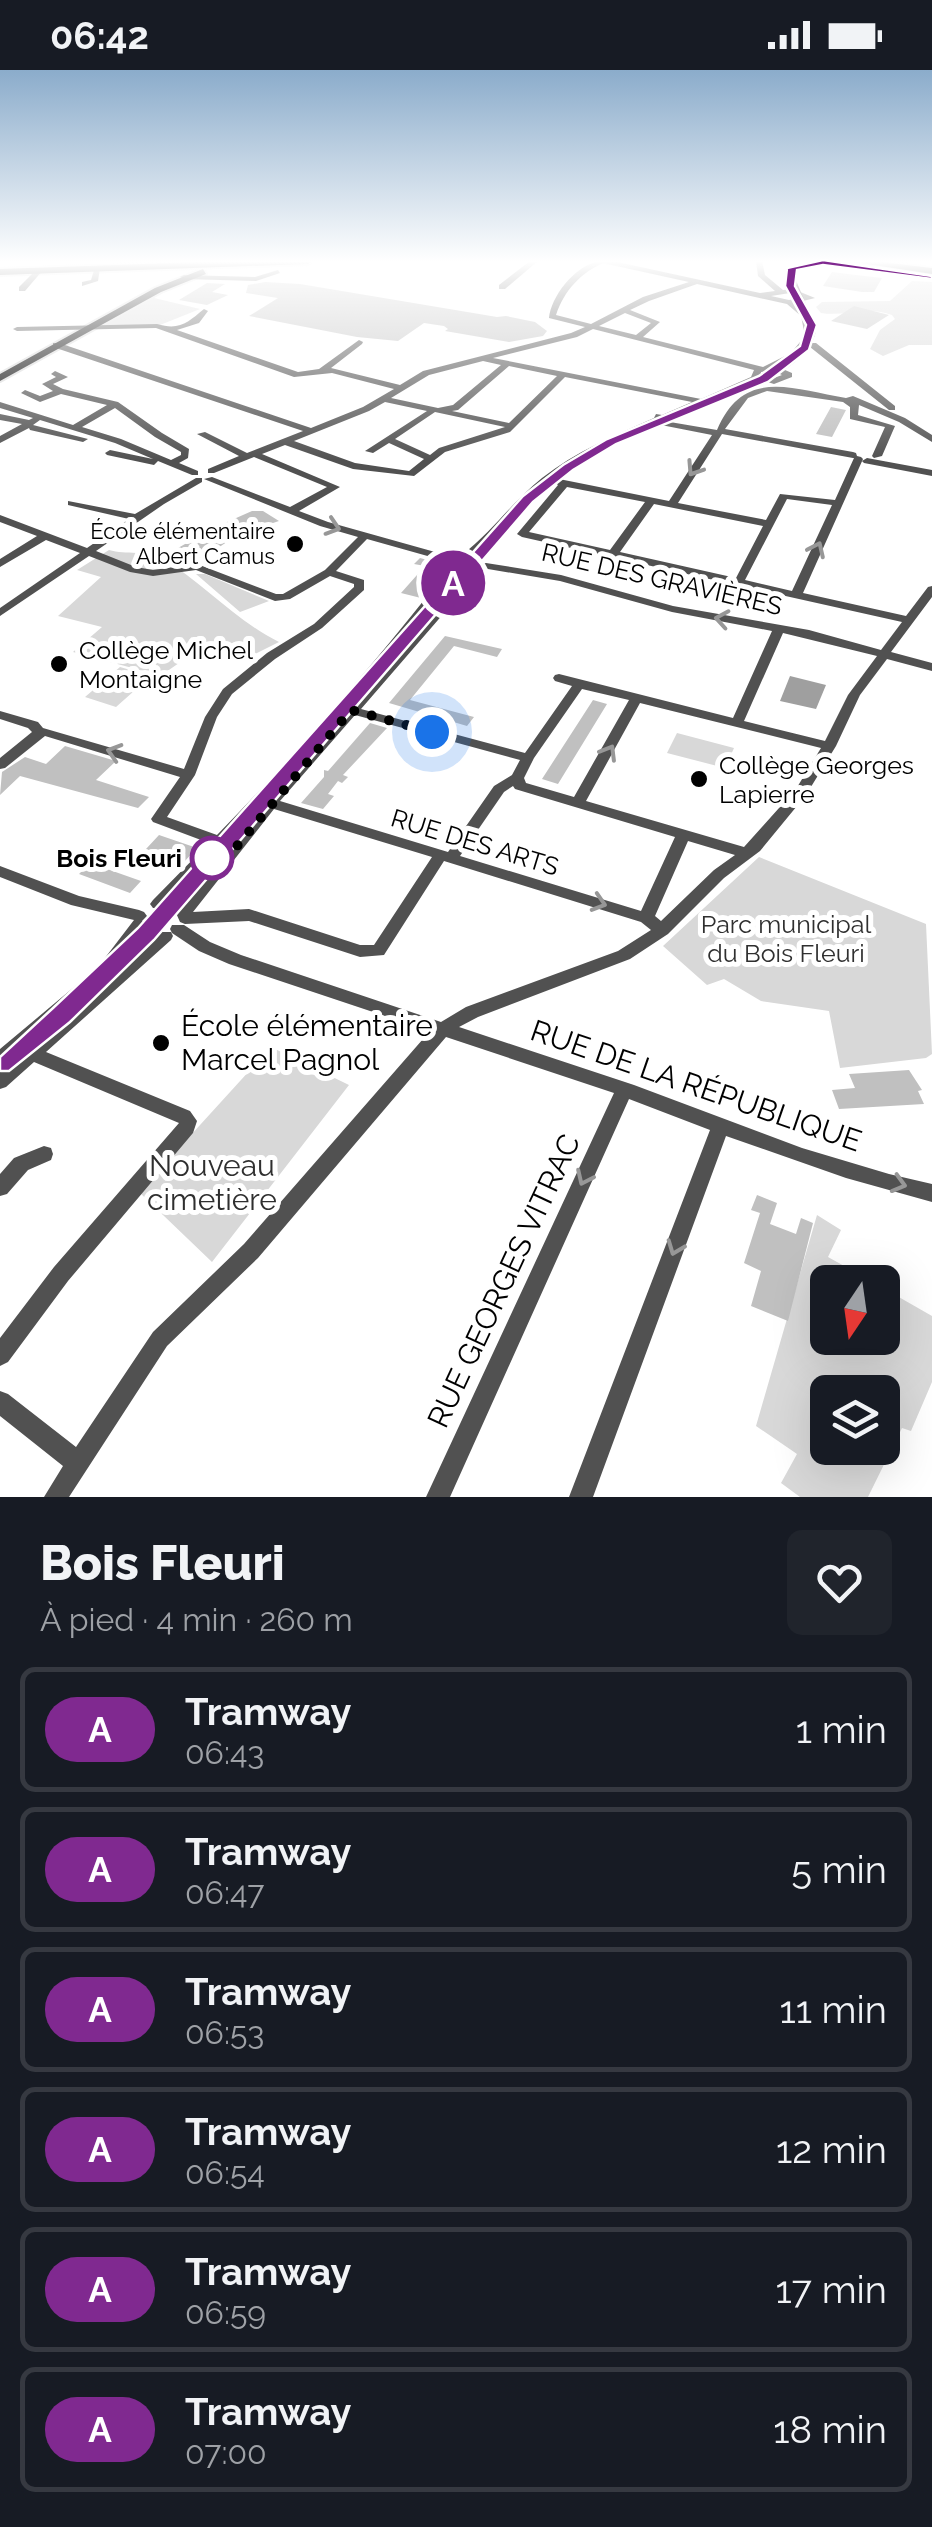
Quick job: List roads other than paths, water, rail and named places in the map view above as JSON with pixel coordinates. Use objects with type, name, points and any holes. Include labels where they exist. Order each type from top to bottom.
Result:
[{"type":"main road","points":[[0,376],[84,329]]},
{"type":"street","points":[[17,329],[108,328]]},
{"type":"street","points":[[162,328],[297,376],[322,370],[359,342]]},
{"type":"street","points":[[172,330],[178,328]]},
{"type":"street","points":[[0,613],[204,476],[385,399],[426,373],[593,328]]},
{"type":"street","points":[[597,328],[788,376],[902,420],[932,439]]},
{"type":"street","points":[[598,328],[761,371],[774,380]]},
{"type":"street","points":[[638,337],[649,328]]},
{"type":"street","points":[[0,1059],[104,972],[139,921],[218,841],[407,631],[459,562],[554,474],[794,355],[809,336],[807,328]]},
{"type":"street","points":[[681,421],[788,376],[810,349],[817,328]]},
{"type":"street","points":[[57,345],[312,431]]},
{"type":"street","points":[[370,451],[419,422],[434,421],[526,353],[522,348]]},
{"type":"street","points":[[810,349],[835,362],[904,416],[902,420]]},
{"type":"street","points":[[484,358],[700,401]]},
{"type":"street","points":[[322,370],[401,388]]},
{"type":"street","points":[[54,374],[64,377],[46,384],[114,404],[147,424],[160,438],[186,451],[173,464],[110,453]]},
{"type":"street","points":[[286,442],[353,466],[397,475],[393,481],[405,483],[442,450],[490,437],[511,426],[563,374]]},
{"type":"street","points":[[671,504],[748,394],[769,388],[850,402],[855,406],[852,417],[889,424],[877,456]]},
{"type":"street","points":[[25,394],[40,399],[60,391]]},
{"type":"street","points":[[385,399],[511,426]]},
{"type":"street","points":[[0,404],[35,423],[110,445],[118,441]]},
{"type":"street","points":[[74,428],[114,404]]},
{"type":"street","points":[[0,417],[74,428],[118,441],[291,512],[364,537],[459,562]]},
{"type":"street","points":[[0,1082],[178,924],[271,803],[466,581],[483,567],[515,520],[596,454],[660,420],[681,421],[932,470]]},
{"type":"street","points":[[0,440],[35,423]]},
{"type":"street","points":[[202,434],[335,486],[291,512]]},
{"type":"street","points":[[386,439],[430,458]]},
{"type":"street","points":[[859,457],[877,456],[932,470]]},
{"type":"street","points":[[796,594],[859,457]]},
{"type":"street","points":[[561,482],[769,524]]},
{"type":"street","points":[[561,482],[522,534],[910,620]]},
{"type":"street","points":[[738,582],[788,494],[838,503]]},
{"type":"street","points":[[613,554],[651,500]]},
{"type":"street","points":[[72,503],[138,518]]},
{"type":"street","points":[[0,518],[142,572],[196,567],[281,598],[329,572],[364,537]]},
{"type":"street","points":[[0,564],[44,536]]},
{"type":"street","name":"RUE DES GRAVIÈRES","points":[[459,562],[562,578],[672,609],[779,628],[932,667]]},
{"type":"street","points":[[218,841],[158,821],[188,775],[227,692],[260,664],[332,615],[360,588],[360,582],[329,572]]},
{"type":"street","points":[[56,1497],[160,1338],[251,1252],[442,1029],[472,1012],[604,964],[662,930],[769,831],[801,792],[830,746],[854,695],[932,588]]},
{"type":"street","points":[[0,597],[17,601]]},
{"type":"street","points":[[737,723],[779,628]]},
{"type":"street","points":[[558,678],[830,746]]},
{"type":"street","points":[[0,871],[139,921],[146,934],[178,924],[248,915],[360,951],[378,951],[500,789],[517,778],[579,684]]},
{"type":"street","points":[[577,804],[637,698]]},
{"type":"street","points":[[351,710],[528,758]]},
{"type":"street","points":[[0,715],[34,725],[40,733],[188,775]]},
{"type":"street","points":[[0,765],[40,733]]},
{"type":"street","points":[[517,778],[520,786],[746,853]]},
{"type":"street","name":"RUE DES ARTS","points":[[271,803],[646,918],[662,930]]},
{"type":"street","points":[[646,918],[684,834]]},
{"type":"street","points":[[158,904],[172,904],[178,924]]},
{"type":"street","name":"RUE DE LA RÉPUBLIQUE","points":[[178,924],[199,944],[227,955],[815,1158],[932,1193]]},
{"type":"street","points":[[0,1355],[61,1274],[187,1127],[188,1121],[184,1116],[30,1053]]},
{"type":"street","name":"RUE GEORGES VITRAC","points":[[438,1497],[624,1090]]},
{"type":"street","points":[[581,1497],[722,1124]]},
{"type":"street","points":[[0,1188],[21,1164],[44,1154]]},
{"type":"street","points":[[0,1402],[79,1464]]},
{"type":"tram line","name":"A","points":[[0,1064],[61,1015],[146,934],[528,499],[582,458],[612,442],[650,423],[764,379],[805,348],[812,328]]},
{"type":"tram line","points":[[0,1071],[112,975],[150,936],[541,491],[627,436],[769,378],[808,347],[815,328]]},
{"type":"place","name":"École élémentaire Albert Camus","points":[[295,544]]},
{"type":"place","name":"Collège Michel Montaigne","points":[[59,664]]},
{"type":"place","name":"Collège Georges Lapierre","points":[[699,779]]},
{"type":"place","name":"Bois Fleuri","points":[[212,858]]},
{"type":"place","name":"École élémentaire Marcel Pagnol","points":[[161,1043]]},
{"type":"park label","name":"Parc municipal du Bois Fleuri","points":[[786,938]]},
{"type":"park label","name":"Nouveau cimetière","points":[[212,1183]]}]
